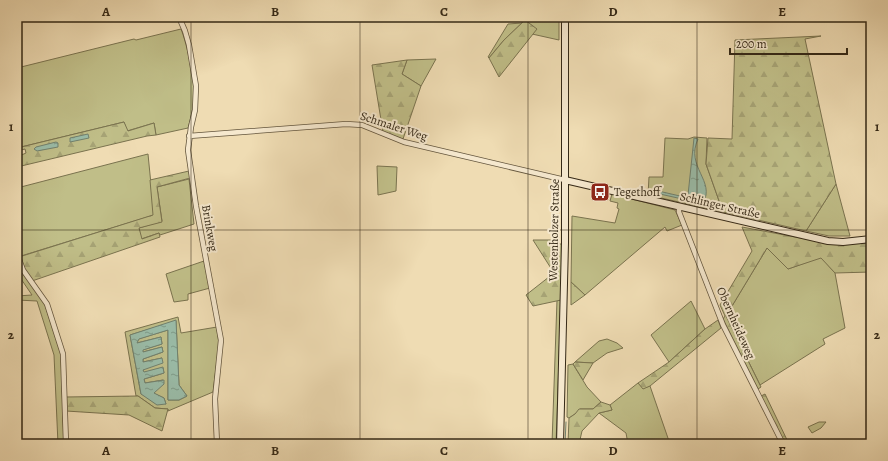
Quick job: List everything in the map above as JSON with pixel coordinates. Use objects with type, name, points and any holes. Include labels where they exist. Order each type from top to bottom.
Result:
[{"type":"main road","name":"Westenholzer Straße","points":[[560,444],[566,180],[566,17]]},
{"type":"main road","name":"Schlinger Straße","points":[[566,180],[828,241],[843,242],[871,239]]},
{"type":"street","name":"Brinkweg","points":[[179,17],[189,45],[196,86],[195,110],[188,146],[189,159],[196,206],[221,340],[215,399],[217,444]]},
{"type":"street","name":"Schmaler Weg","points":[[189,136],[359,124],[404,142],[566,180]]},
{"type":"street","name":"Obernheideweg","points":[[679,207],[723,324],[783,444]]},
{"type":"street","points":[[17,254],[23,270],[47,304],[62,354],[66,444]]},
{"type":"green space","points":[[523,17],[550,17],[559,22],[559,40],[532,34],[536,29],[525,20],[522,23]]},
{"type":"green space","points":[[525,20],[537,29],[499,77],[489,58],[504,40]]},
{"type":"green space","points":[[522,23],[504,40],[489,58],[488,57],[508,24]]},
{"type":"green space","points":[[181,29],[194,84],[194,103],[188,128],[156,135],[154,123],[127,131],[124,122],[17,148],[17,68]]},
{"type":"green space","points":[[821,36],[805,39],[836,184],[806,231],[723,212],[706,164],[708,138],[732,139],[735,40]]},
{"type":"green space","points":[[436,59],[421,86],[402,74],[407,60]]},
{"type":"green space","points":[[407,60],[402,74],[421,86],[403,139],[383,132],[372,65]]},
{"type":"green space","points":[[124,122],[128,131],[154,123],[156,135],[17,167],[17,157],[26,153],[25,149],[17,151],[17,148]]},
{"type":"green space","points":[[694,137],[707,138],[706,164],[723,212],[648,195],[649,177],[663,177],[665,138],[688,139]]},
{"type":"green space","points":[[148,154],[154,215],[21,256],[17,244],[17,188]]},
{"type":"green space","points":[[377,166],[397,167],[396,191],[378,195]]},
{"type":"green space","points":[[189,171],[190,178],[157,187],[162,222],[139,228],[142,239],[159,233],[160,237],[32,281],[24,269],[19,257],[153,215],[150,180]]},
{"type":"green space","points":[[189,179],[194,224],[160,235],[159,233],[141,239],[139,228],[162,221],[157,187]]},
{"type":"green space","points":[[836,184],[850,236],[829,236],[806,231]]},
{"type":"green space","points":[[612,194],[675,210],[682,225],[667,231],[665,227],[585,295],[571,282],[572,216],[615,223],[619,209],[617,208],[618,203],[610,201]]},
{"type":"green space","points":[[742,227],[827,243],[871,243],[871,272],[835,273],[821,258],[788,269],[767,248],[726,316],[761,387],[758,389],[723,319],[725,316],[720,305],[752,251]]},
{"type":"green space","points":[[533,240],[558,240],[558,244],[562,244],[561,300],[533,306],[526,295],[554,273]]},
{"type":"green space","points":[[767,248],[788,269],[821,257],[835,273],[845,328],[823,339],[825,344],[760,385],[726,316]]},
{"type":"green space","points":[[17,258],[45,305],[61,354],[64,444],[58,444],[54,355],[37,301],[17,300],[17,296],[32,295],[17,273]]},
{"type":"green space","points":[[204,261],[210,288],[188,294],[188,300],[174,302],[166,274]]},
{"type":"green space","points":[[571,282],[585,295],[571,305]]},
{"type":"green space","points":[[557,300],[561,300],[556,444],[552,444]]},
{"type":"green space","points":[[691,301],[705,329],[669,362],[651,335]]},
{"type":"green space","points":[[178,317],[181,333],[217,327],[219,345],[213,392],[168,411],[168,409],[155,408],[136,396],[125,332]],"holes":[[[176,321],[179,385],[187,396],[179,400],[168,400],[168,330],[138,339],[137,343],[161,337],[162,344],[142,350],[143,352],[162,347],[163,352],[143,359],[143,362],[162,358],[143,370],[144,373],[163,368],[164,373],[144,379],[145,383],[163,380],[153,393],[164,398],[166,404],[141,394],[130,335]]]},
{"type":"green space","points":[[718,320],[721,328],[650,386],[643,389],[638,383],[669,362],[705,329]]},
{"type":"green space","points":[[607,339],[617,343],[623,348],[607,353],[593,363],[575,362],[599,341]]},
{"type":"green space","points":[[575,362],[593,363],[583,380],[573,364]]},
{"type":"green space","points":[[573,364],[587,387],[601,402],[593,409],[580,409],[569,418],[567,417],[568,365]]},
{"type":"green space","points":[[638,383],[643,388],[650,386],[670,444],[628,444],[626,433],[599,413],[612,410],[610,405]]},
{"type":"green space","points":[[765,394],[789,444],[784,444],[761,396]]},
{"type":"green space","points":[[138,396],[155,408],[168,409],[162,431],[129,415],[66,411],[65,397]]},
{"type":"green space","points":[[601,402],[610,405],[612,410],[599,413],[582,431],[579,444],[568,444],[569,418],[579,409],[593,409]]},
{"type":"green space","points":[[819,422],[826,422],[821,428],[812,433],[808,427]]},
{"type":"water","points":[[88,134],[89,138],[70,142],[70,138]]},
{"type":"water","points":[[694,138],[698,139],[695,149],[695,158],[706,188],[706,195],[703,203],[651,192],[651,190],[654,190],[680,196],[688,195]]},
{"type":"water","points":[[56,142],[58,143],[58,147],[37,151],[34,149],[36,147]]},
{"type":"water","points":[[176,320],[179,385],[187,396],[179,400],[168,400],[168,330],[139,339],[137,343],[161,337],[162,344],[143,350],[143,352],[162,347],[163,352],[143,359],[143,362],[162,358],[163,363],[143,370],[144,372],[163,367],[164,373],[144,379],[145,383],[164,380],[164,384],[154,393],[164,398],[166,404],[157,405],[141,394],[130,335]]},
{"type":"waterway","points":[[565,444],[566,422]]},
{"type":"place","name":"Tegethoff","points":[[600,192]]}]
